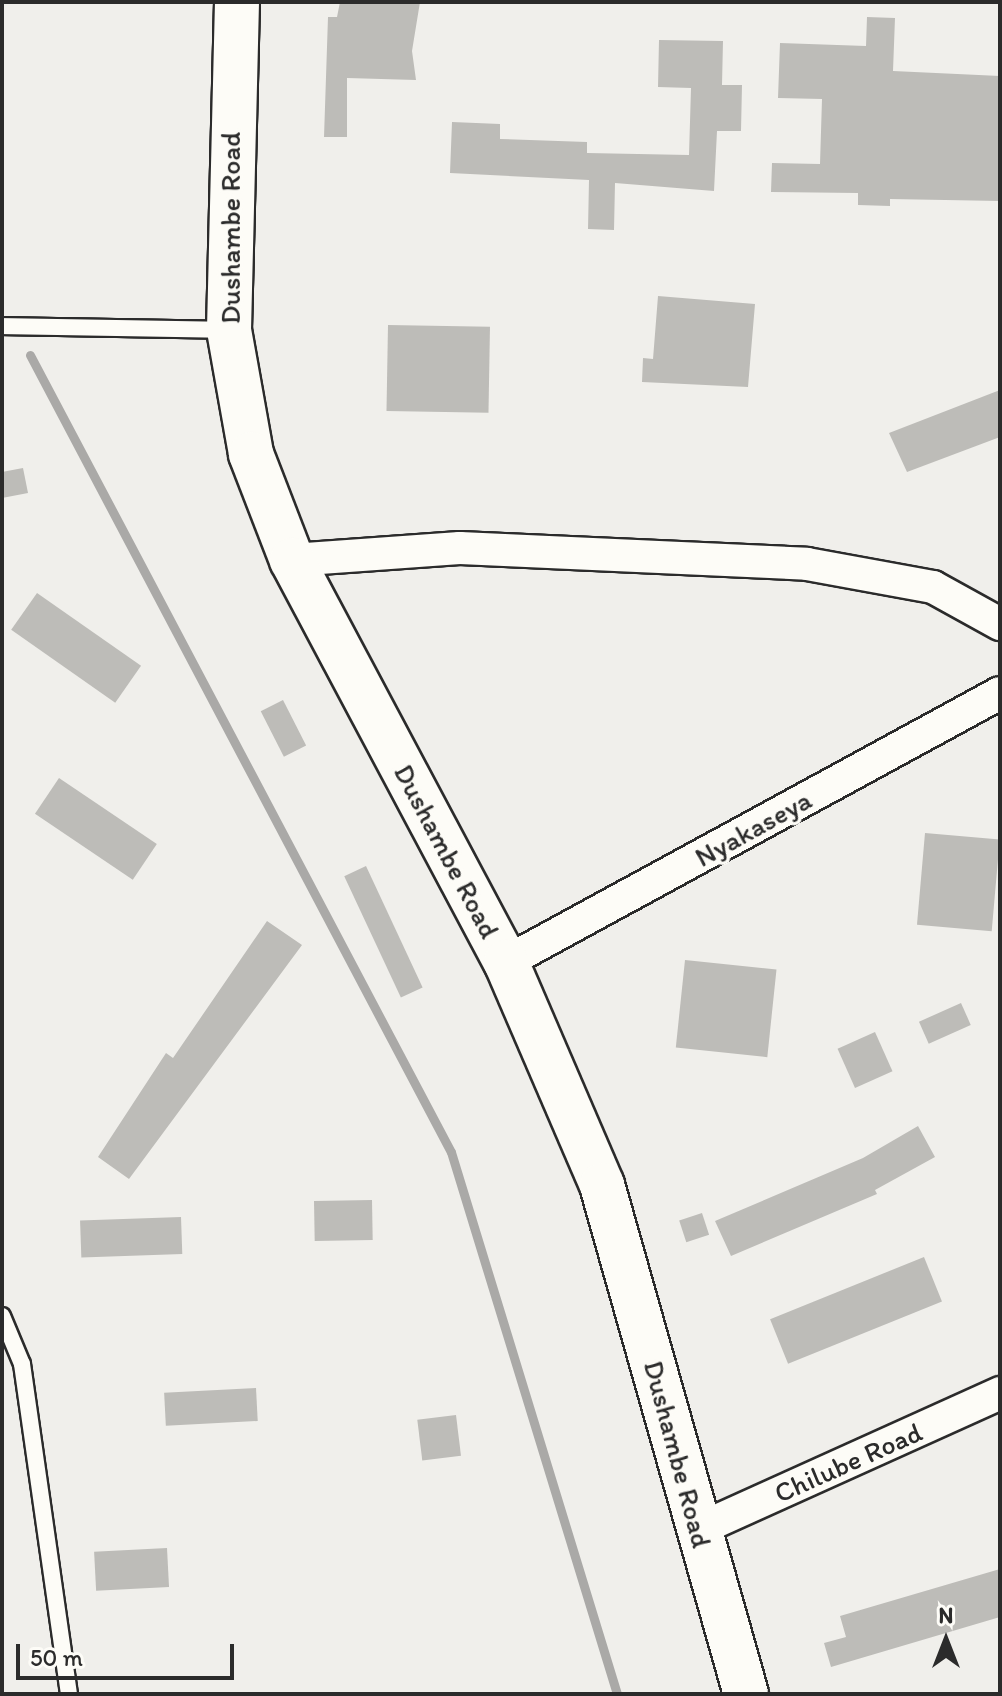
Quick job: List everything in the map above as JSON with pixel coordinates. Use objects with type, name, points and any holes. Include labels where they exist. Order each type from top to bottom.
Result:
[{"type":"street","name":"Dushambe Road","points":[[237,2],[229,330],[251,454],[292,560],[506,962],[620,1232],[697,1530],[746,1694]]},
{"type":"street","points":[[292,560],[460,548],[807,564],[933,587],[1000,624]]},
{"type":"street","name":"Nyakaseya","points":[[506,962],[1000,693]]},
{"type":"street","name":"Chilube Road","points":[[697,1530],[1000,1393]]},
{"type":"lane","points":[[2,326],[229,330]]},
{"type":"lane","points":[[2,1316],[22,1364],[69,1694]]},
{"type":"building","points":[[340,2],[420,2],[412,51],[416,80],[347,78],[347,137],[324,137],[328,17],[337,17]]},
{"type":"building","points":[[867,17],[895,18],[893,71],[1000,76],[1000,201],[890,199],[890,206],[858,205],[858,193],[771,192],[772,163],[820,164],[822,99],[778,98],[780,43],[866,46]]},
{"type":"building","points":[[659,40],[723,41],[722,85],[742,85],[741,131],[717,131],[714,191],[615,183],[614,230],[588,229],[589,180],[450,173],[452,122],[500,124],[500,139],[587,142],[587,153],[689,155],[691,88],[658,87]]},
{"type":"building","points":[[658,296],[755,304],[748,387],[642,382],[643,358],[653,359]]},
{"type":"building","points":[[388,325],[490,327],[488,413],[386,411]]},
{"type":"building","points":[[1000,390],[1000,437],[907,472],[889,433]]},
{"type":"building","points":[[23,468],[28,493],[2,498],[2,472]]},
{"type":"building","points":[[37,593],[141,666],[115,703],[11,630]]},
{"type":"building","points":[[283,700],[306,745],[284,757],[261,711]]},
{"type":"building","points":[[59,778],[157,844],[133,880],[35,814]]},
{"type":"building","points":[[925,833],[1000,840],[992,931],[917,925]]},
{"type":"building","points":[[366,866],[423,987],[401,998],[344,876]]},
{"type":"building","points":[[267,921],[302,945],[129,1179],[98,1157],[166,1053],[173,1058]]},
{"type":"building","points":[[685,960],[776,970],[767,1057],[676,1048]]},
{"type":"building","points":[[961,1003],[971,1025],[929,1044],[919,1022]]},
{"type":"building","points":[[875,1032],[892,1071],[855,1088],[838,1049]]},
{"type":"building","points":[[918,1126],[935,1157],[875,1190],[877,1194],[731,1256],[715,1221],[863,1158]]},
{"type":"building","points":[[372,1200],[373,1240],[315,1241],[314,1201]]},
{"type":"building","points":[[702,1213],[709,1235],[686,1242],[679,1220]]},
{"type":"building","points":[[181,1217],[182,1254],[81,1258],[80,1221]]},
{"type":"building","points":[[924,1257],[942,1302],[788,1364],[770,1319]]},
{"type":"building","points":[[256,1388],[258,1421],[166,1426],[164,1393]]},
{"type":"building","points":[[456,1415],[461,1456],[422,1460],[417,1420]]},
{"type":"building","points":[[167,1548],[169,1587],[96,1591],[94,1552]]},
{"type":"building","points":[[1000,1569],[1000,1617],[831,1667],[824,1643],[846,1637],[840,1616]]},
{"type":"waterway","points":[[30,355],[451,1152],[617,1694]]}]
